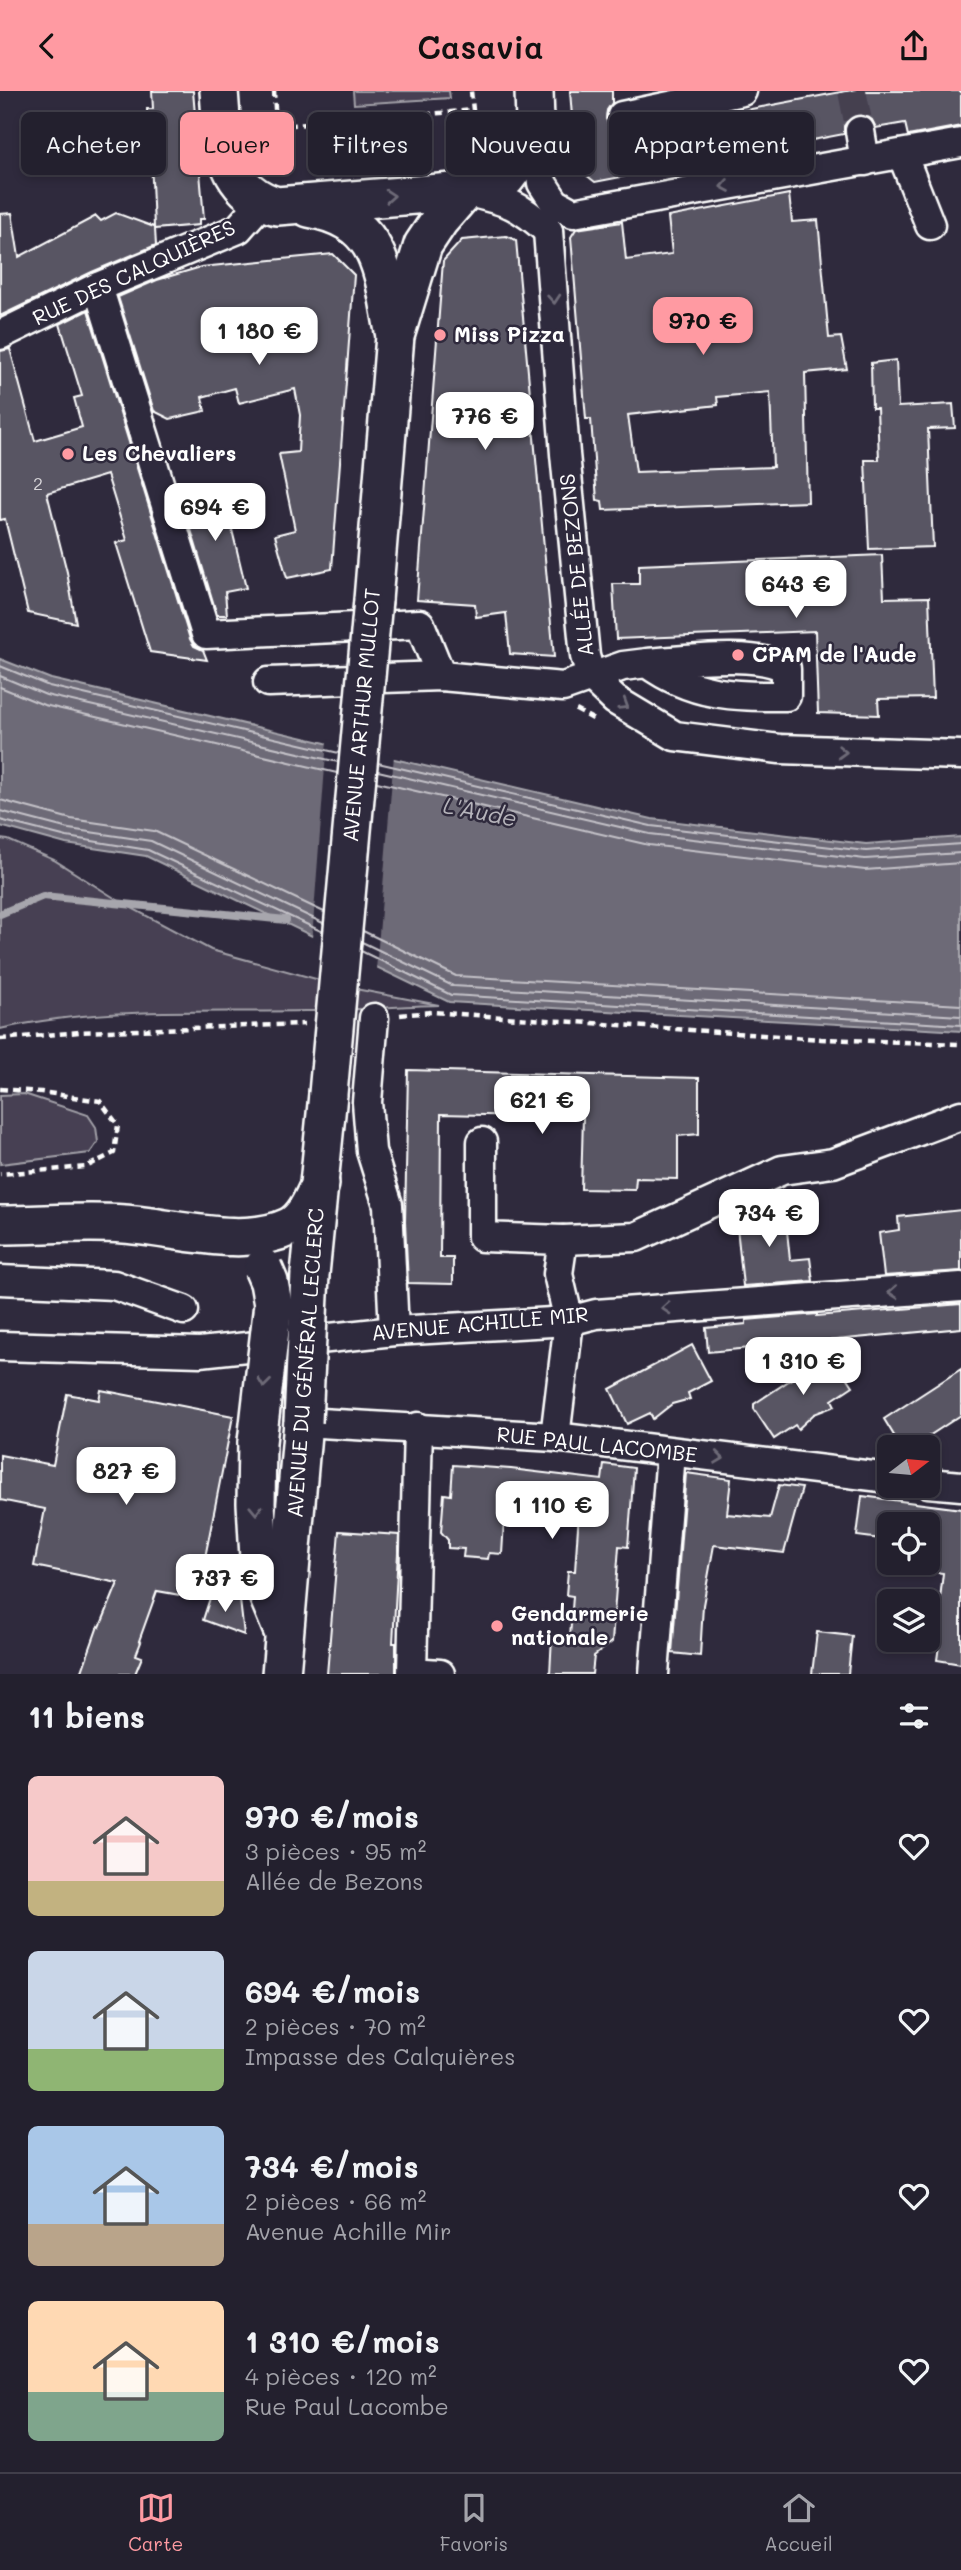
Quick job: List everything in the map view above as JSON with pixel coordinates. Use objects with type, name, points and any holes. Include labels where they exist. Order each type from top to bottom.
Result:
[{"type":"main road","points":[[219,91],[227,161],[240,183],[262,202],[277,206],[465,191],[506,178],[524,154],[534,106]]},
{"type":"main road","name":"AVENUE ARTHUR MULLOT","points":[[328,1094],[395,336],[423,245],[439,221],[465,191]]},
{"type":"main road","name":"AVENUE ARTHUR MULLOT","points":[[298,206],[332,212],[364,233],[376,253],[383,274],[395,336]]},
{"type":"main road","name":"AVENUE DU GÉNÉRAL LECLERC","points":[[281,1674],[303,1422],[310,1274],[328,1094]]},
{"type":"main road","points":[[0,1225],[122,1223],[227,1236],[265,1234],[290,1226],[306,1211],[320,1184]]},
{"type":"main road","points":[[227,1236],[263,1268],[273,1304],[257,1442],[256,1503],[260,1576],[284,1634]]},
{"type":"street","points":[[641,112],[742,91]]},
{"type":"street","points":[[534,106],[542,183],[555,203],[573,213]]},
{"type":"street","points":[[860,131],[865,161]]},
{"type":"street","points":[[465,191],[508,201],[527,212],[548,231],[558,220],[573,213],[961,143]]},
{"type":"street","points":[[902,154],[930,225]]},
{"type":"street","name":"RUE DES CALQUIÈRES","points":[[0,335],[98,287],[238,229],[262,202]]},
{"type":"street","name":"ALLÉE DE BEZONS","points":[[548,231],[566,467],[585,656],[591,677],[615,700],[675,736],[780,750],[961,755]]},
{"type":"street","points":[[98,287],[206,634],[419,624],[441,676]]},
{"type":"street","points":[[268,682],[441,676],[563,687],[623,666],[647,663]]},
{"type":"street","points":[[374,1018],[367,1102],[372,1151],[388,1205],[394,1331]]},
{"type":"street","points":[[482,1142],[482,1237],[562,1240],[636,1237],[782,1170],[833,1163],[961,1115]]},
{"type":"street","points":[[555,1437],[569,1321],[558,1273],[562,1240]]},
{"type":"street","points":[[0,1280],[114,1285],[184,1310]]},
{"type":"street","name":"AVENUE ACHILLE MIR","points":[[0,1346],[200,1352],[394,1331],[569,1321],[606,1313],[961,1287]]},
{"type":"street","name":"RUE PAUL LACOMBE","points":[[303,1422],[555,1437],[877,1477]]},
{"type":"street","points":[[418,1427],[412,1672],[440,1674]]},
{"type":"street","points":[[654,1674],[671,1453]]},
{"type":"street","points":[[940,1483],[961,1486]]},
{"type":"path","points":[[274,91],[275,112]]},
{"type":"path","points":[[432,114],[472,110],[471,91]]},
{"type":"path","points":[[381,175],[383,197]]},
{"type":"path","points":[[374,1018],[431,1012],[808,1038],[961,1044]]},
{"type":"path","points":[[0,1039],[80,1032],[312,1024]]},
{"type":"path","points":[[0,1089],[100,1101],[118,1125],[114,1153],[86,1167],[0,1174]]},
{"type":"shaded area","points":[[353,91],[449,91],[450,98],[354,104]]},
{"type":"shaded area","points":[[0,839],[54,860],[124,904],[211,950],[345,987],[439,1005],[322,1011],[114,1014],[0,1029]]},
{"type":"shaded area","points":[[24,1094],[88,1115],[96,1127],[98,1142],[90,1153],[0,1164],[0,1095]]},
{"type":"water","name":"L'Aude","points":[[0,659],[51,679],[652,819],[866,844],[961,837],[961,1031],[449,1002],[146,856],[66,844],[0,826]]},
{"type":"pier","points":[[327,740],[394,755],[376,970],[312,939]]},
{"type":"building","points":[[152,91],[193,91],[195,112],[180,112],[180,175],[200,175],[204,219],[199,219],[199,225],[155,229],[156,245],[0,316],[0,214],[12,213],[19,257],[96,216],[101,221],[116,213],[154,227],[152,175],[166,175],[166,112],[147,112],[147,109],[153,109]]},
{"type":"building","points":[[570,91],[612,91],[612,103],[607,110],[606,119],[609,124],[609,175],[631,175],[595,182],[586,175],[595,175],[595,112],[572,112]]},
{"type":"building","points":[[846,91],[961,91],[961,126],[908,136],[905,123],[876,128],[872,120],[865,115],[858,115],[849,119],[844,126],[844,134],[814,140],[814,112],[736,112]]},
{"type":"building","points":[[789,194],[792,222],[818,220],[829,338],[841,337],[847,369],[805,373],[808,502],[603,510],[602,501],[597,500],[591,419],[586,419],[571,237],[576,229],[622,222],[626,260],[672,254],[668,217]],"holes":[[[770,392],[773,467],[636,472],[628,415],[718,405],[717,397]]]},
{"type":"building","points":[[506,236],[516,240],[554,657],[510,654],[506,613],[476,617],[475,604],[417,600],[443,261],[462,240]]},
{"type":"building","points":[[333,254],[354,275],[332,569],[287,578],[275,535],[295,530],[279,454],[298,452],[300,415],[295,389],[239,403],[235,388],[202,397],[205,411],[170,419],[154,411],[118,297],[157,280],[201,267]]},
{"type":"building","points":[[88,310],[190,639],[194,646],[203,650],[207,660],[150,652],[116,543],[127,540],[107,475],[47,493],[67,572],[76,623],[28,613],[5,519],[0,520],[0,351],[10,349],[35,441],[82,427],[74,398],[82,396],[60,324]]},
{"type":"building","points":[[896,360],[898,407],[953,404],[955,428],[928,429],[933,547],[869,549],[865,460],[879,460],[877,408],[872,408],[871,363]]},
{"type":"building","points":[[221,484],[246,588],[225,592],[227,615],[217,615],[181,497]]},
{"type":"building","points":[[882,555],[884,598],[929,597],[933,698],[878,699],[879,715],[818,713],[815,631],[616,639],[613,584],[639,584],[639,565]]},
{"type":"building","points":[[408,1070],[699,1078],[699,1134],[678,1136],[678,1179],[636,1178],[635,1190],[581,1189],[583,1117],[441,1114],[440,1258],[453,1258],[453,1284],[408,1283],[405,1222]]},
{"type":"building","points":[[784,1201],[790,1260],[810,1258],[813,1281],[743,1286],[736,1217]]},
{"type":"building","points":[[961,1210],[961,1271],[884,1276],[879,1233],[899,1230],[898,1217]]},
{"type":"building","points":[[961,1304],[961,1328],[708,1352],[706,1328],[746,1324],[746,1320]]},
{"type":"building","points":[[692,1345],[711,1381],[688,1393],[690,1399],[672,1404],[653,1419],[650,1413],[627,1424],[610,1389]]},
{"type":"building","points":[[831,1353],[853,1386],[832,1400],[835,1406],[814,1414],[798,1429],[795,1425],[774,1439],[754,1409],[754,1404]]},
{"type":"building","points":[[961,1369],[961,1415],[930,1435],[894,1435],[884,1419]]},
{"type":"building","points":[[101,1390],[233,1416],[197,1598],[157,1591],[139,1641],[141,1642],[136,1655],[142,1657],[135,1674],[81,1674],[98,1626],[100,1627],[118,1583],[34,1566],[45,1509],[0,1500],[0,1455],[53,1465],[67,1394],[99,1400]]},
{"type":"building","points":[[604,1464],[634,1468],[628,1547],[619,1546],[612,1642],[594,1656],[592,1674],[550,1674],[552,1636],[570,1637],[573,1596],[566,1595],[568,1571],[575,1571],[579,1512],[505,1505],[502,1554],[489,1553],[488,1559],[463,1557],[464,1549],[448,1548],[448,1540],[441,1532],[444,1494],[451,1495],[453,1465],[602,1480]]},
{"type":"building","points":[[686,1473],[731,1479],[727,1514],[770,1518],[779,1485],[802,1488],[784,1553],[714,1545],[703,1605],[700,1656],[672,1653]]},
{"type":"building","points":[[862,1496],[961,1509],[961,1664],[937,1660],[943,1617],[940,1616],[943,1573],[940,1573],[940,1512],[877,1512],[877,1538],[857,1536]]},
{"type":"building","points":[[339,1531],[399,1535],[393,1643],[396,1643],[396,1674],[327,1674]]},
{"type":"building","points":[[211,1595],[240,1600],[244,1635],[203,1620]]},
{"type":"building","points":[[817,1632],[852,1636],[848,1674],[812,1674]]},
{"type":"waterway","points":[[0,914],[43,896],[286,920]]},
{"type":"tunnel","points":[[852,91],[860,131]]},
{"type":"place","name":"Miss Pizza","points":[[440,335]]},
{"type":"place","name":"Les Chevaliers","points":[[68,454]]},
{"type":"place","name":"CPAM de l'Aude","points":[[738,655]]},
{"type":"place","name":"Gendarmerie nationale","points":[[497,1626]]}]
